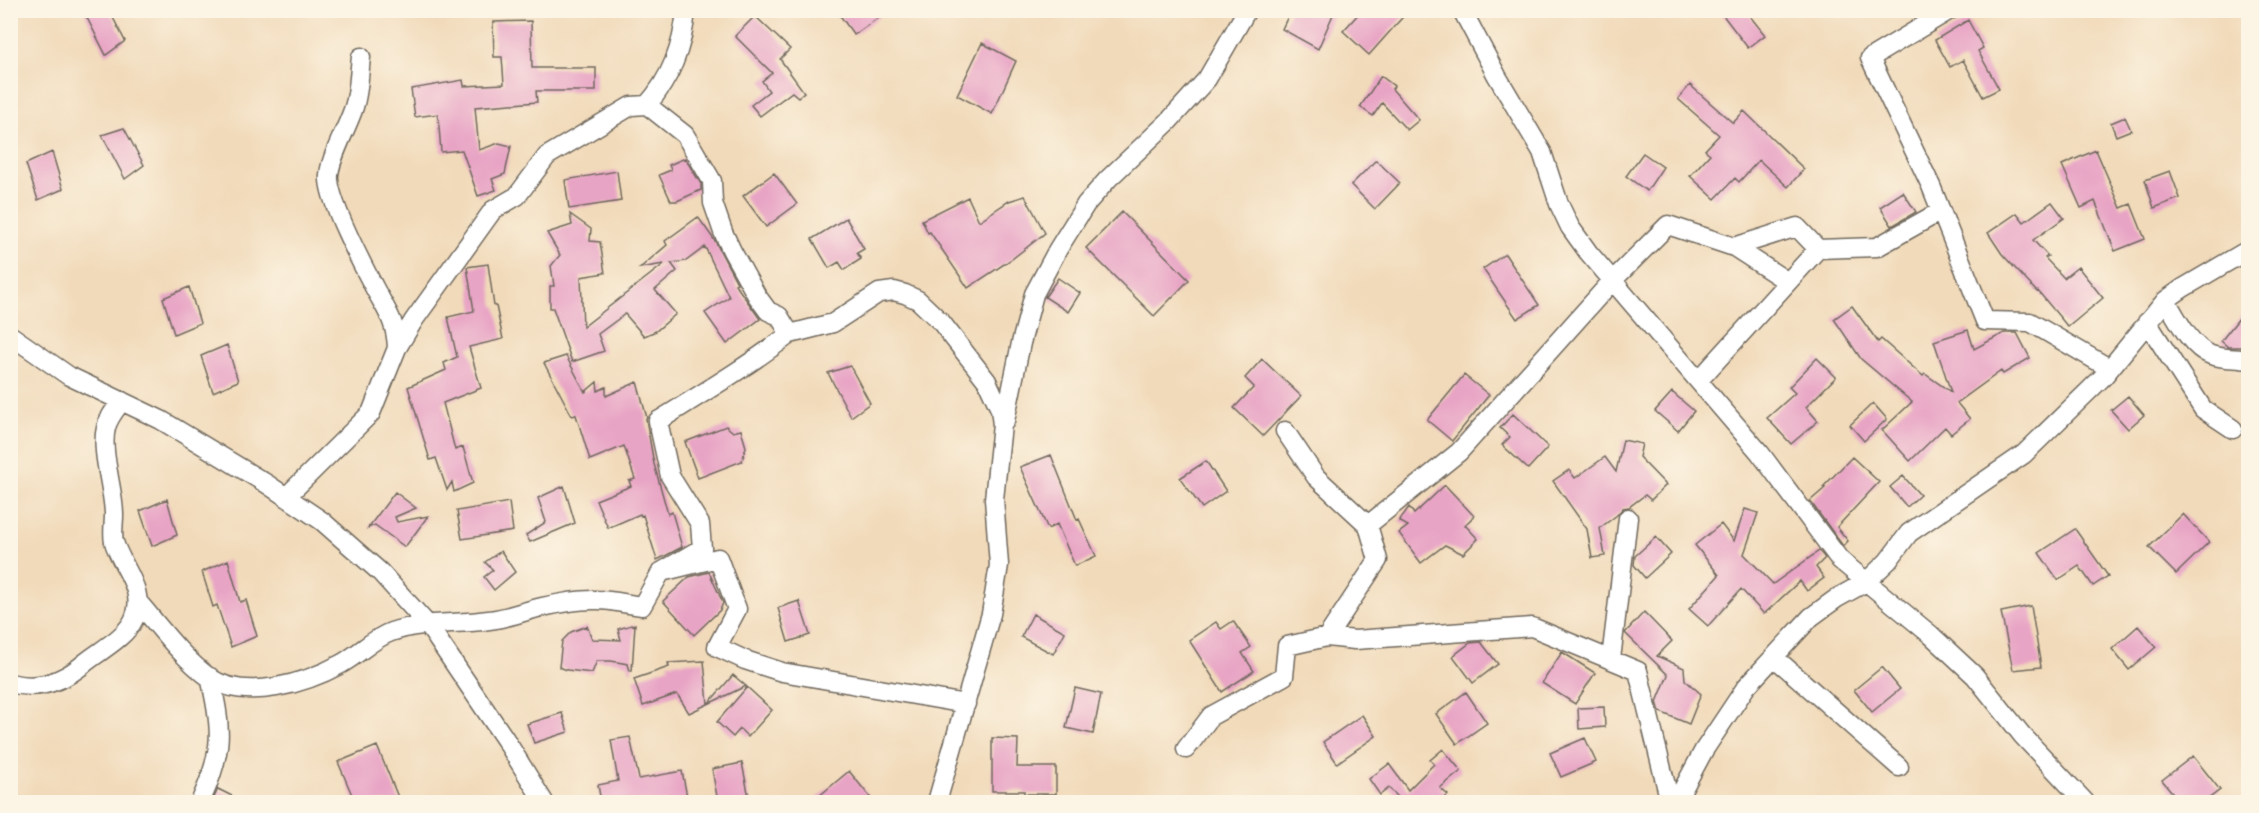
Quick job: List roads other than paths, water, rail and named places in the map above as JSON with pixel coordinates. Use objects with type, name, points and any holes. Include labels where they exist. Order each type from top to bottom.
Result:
[{"type":"street","points":[[647,105],[658,93],[669,73],[684,34],[686,10]]},
{"type":"street","points":[[937,802],[991,614],[999,565],[994,499],[1001,437],[1021,343],[1035,294],[1058,249],[1093,196],[1146,141],[1168,122],[1207,79],[1247,10]]},
{"type":"street","points":[[1462,10],[1497,76],[1542,152],[1559,204],[1570,227],[1612,281],[1700,380],[1760,453],[1840,560],[1975,676],[2022,735],[2085,802]]},
{"type":"street","points":[[1950,10],[1870,58],[1941,211],[1985,321],[2031,322],[2109,368]]},
{"type":"street","points":[[361,57],[355,104],[348,127],[329,168],[328,180],[343,223],[395,326],[397,348]]},
{"type":"street","points":[[286,497],[371,413],[397,348],[414,320],[493,210],[517,196],[547,156],[631,106],[647,105],[685,135],[712,181],[713,203],[732,251],[757,296],[768,311],[778,316],[790,334]]},
{"type":"street","points":[[1700,380],[1818,249],[1878,247],[1941,211]]},
{"type":"street","points":[[1368,525],[1460,452],[1612,281],[1668,225],[1734,247],[1788,282]]},
{"type":"street","points":[[1734,247],[1797,226],[1818,249]]},
{"type":"street","points":[[1676,802],[1704,750],[1746,687],[1811,617],[1837,598],[1866,582],[1888,561],[1909,533],[2024,454],[2078,403],[2166,300],[2248,250]]},
{"type":"street","points":[[122,401],[109,418],[105,431],[106,454],[114,504],[113,538],[133,581],[138,602],[161,630],[210,677],[224,685],[263,689],[288,684],[341,664],[384,635],[410,626],[505,618],[539,607],[580,601],[597,600],[642,606],[660,572],[702,548],[700,524],[670,476],[658,421],[710,387],[748,366],[790,334],[833,323],[879,293],[894,291],[918,300],[941,322],[987,381],[1000,409],[1001,437]]},
{"type":"street","points":[[2166,300],[2182,328],[2202,350],[2211,355]]},
{"type":"street","points":[[2147,322],[2203,409],[2233,429]]},
{"type":"street","points":[[10,335],[69,376],[161,420],[322,521],[380,572],[428,625],[505,739],[544,802]]},
{"type":"street","points":[[2172,362],[2211,355],[2248,360]]},
{"type":"street","points":[[1286,431],[1316,477],[1368,525],[1378,560],[1327,637]]},
{"type":"street","points":[[1611,659],[1628,518]]},
{"type":"street","points":[[660,572],[718,558],[737,609],[717,647],[745,660],[782,672],[966,704]]},
{"type":"street","points":[[10,683],[27,687],[46,684],[75,672],[126,631],[133,621],[138,602]]},
{"type":"street","points":[[1186,749],[1211,716],[1284,676],[1287,646],[1327,637],[1355,640],[1532,627],[1638,670],[1670,802]]},
{"type":"street","points":[[126,631],[161,630]]},
{"type":"street","points":[[1774,657],[1899,767]]},
{"type":"street","points":[[202,798],[212,775],[220,740],[217,709],[210,677]]}]
